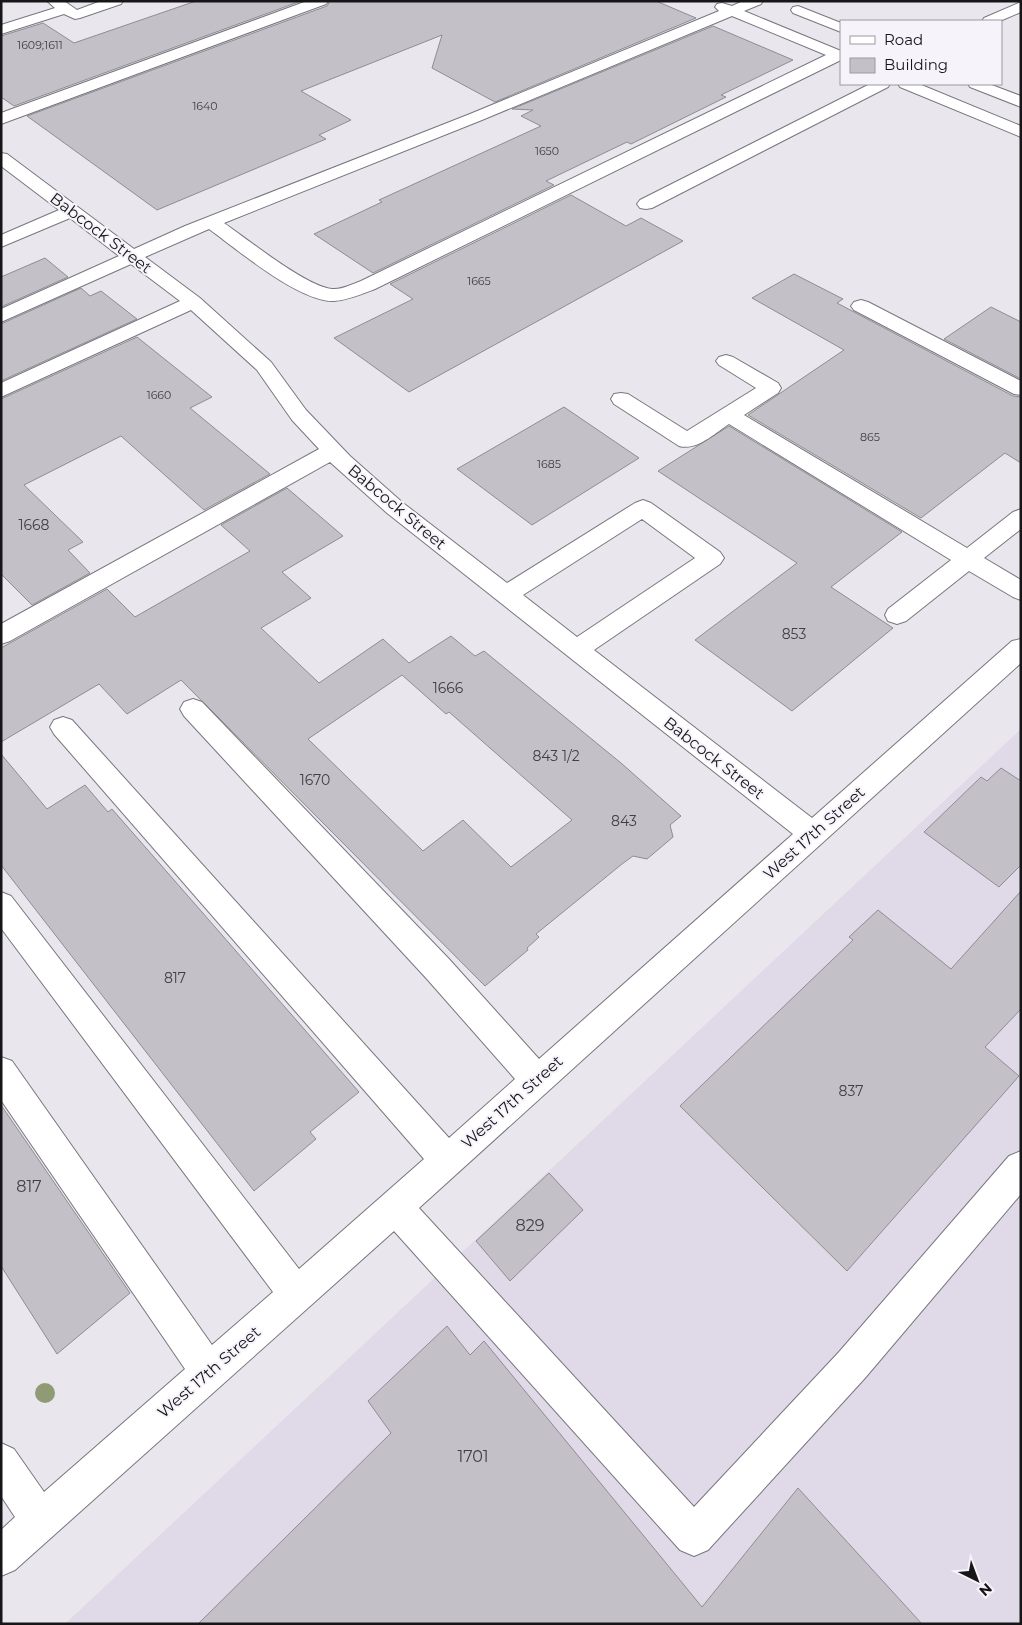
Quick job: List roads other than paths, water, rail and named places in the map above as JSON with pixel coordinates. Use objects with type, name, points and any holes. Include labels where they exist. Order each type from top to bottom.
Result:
[{"type":"street","points":[[1,30],[60,5],[75,14],[116,1]]},
{"type":"street","points":[[1,119],[321,1]]},
{"type":"street","points":[[710,1],[839,56]]},
{"type":"street","points":[[1,316],[211,222],[476,117],[756,1]]},
{"type":"street","points":[[817,1],[798,10],[840,28]]},
{"type":"street","points":[[991,20],[1021,6]]},
{"type":"street","points":[[211,222],[304,286],[331,295],[345,293],[368,285],[839,56]]},
{"type":"street","points":[[646,204],[880,85]]},
{"type":"street","points":[[908,85],[1021,132]]},
{"type":"street","points":[[978,85],[1021,102]]},
{"type":"street","name":"Babcock Street","points":[[1,158],[17,178],[72,211],[193,302],[264,366],[299,414],[333,451],[395,508],[813,834]]},
{"type":"street","points":[[1,242],[72,211]]},
{"type":"street","points":[[1,392],[193,302]]},
{"type":"street","points":[[861,306],[1021,389]]},
{"type":"street","points":[[622,399],[687,441],[770,388],[726,361]]},
{"type":"street","points":[[729,415],[1021,591]]},
{"type":"street","points":[[1,635],[333,451]]},
{"type":"street","points":[[506,595],[643,508],[712,558],[576,650]]},
{"type":"street","points":[[897,615],[1021,516]]},
{"type":"street","name":"West 17th Street","points":[[1,1556],[297,1295],[1021,648]]},
{"type":"street","points":[[193,709],[438,969],[537,1080]]},
{"type":"street","points":[[63,727],[130,806],[193,873],[447,1160]]},
{"type":"street","points":[[1,904],[297,1295]]},
{"type":"street","points":[[1,1072],[209,1372]]},
{"type":"street","points":[[395,1207],[694,1536],[852,1365],[1021,1168]]},
{"type":"street","points":[[1,1462],[40,1521]]}]
